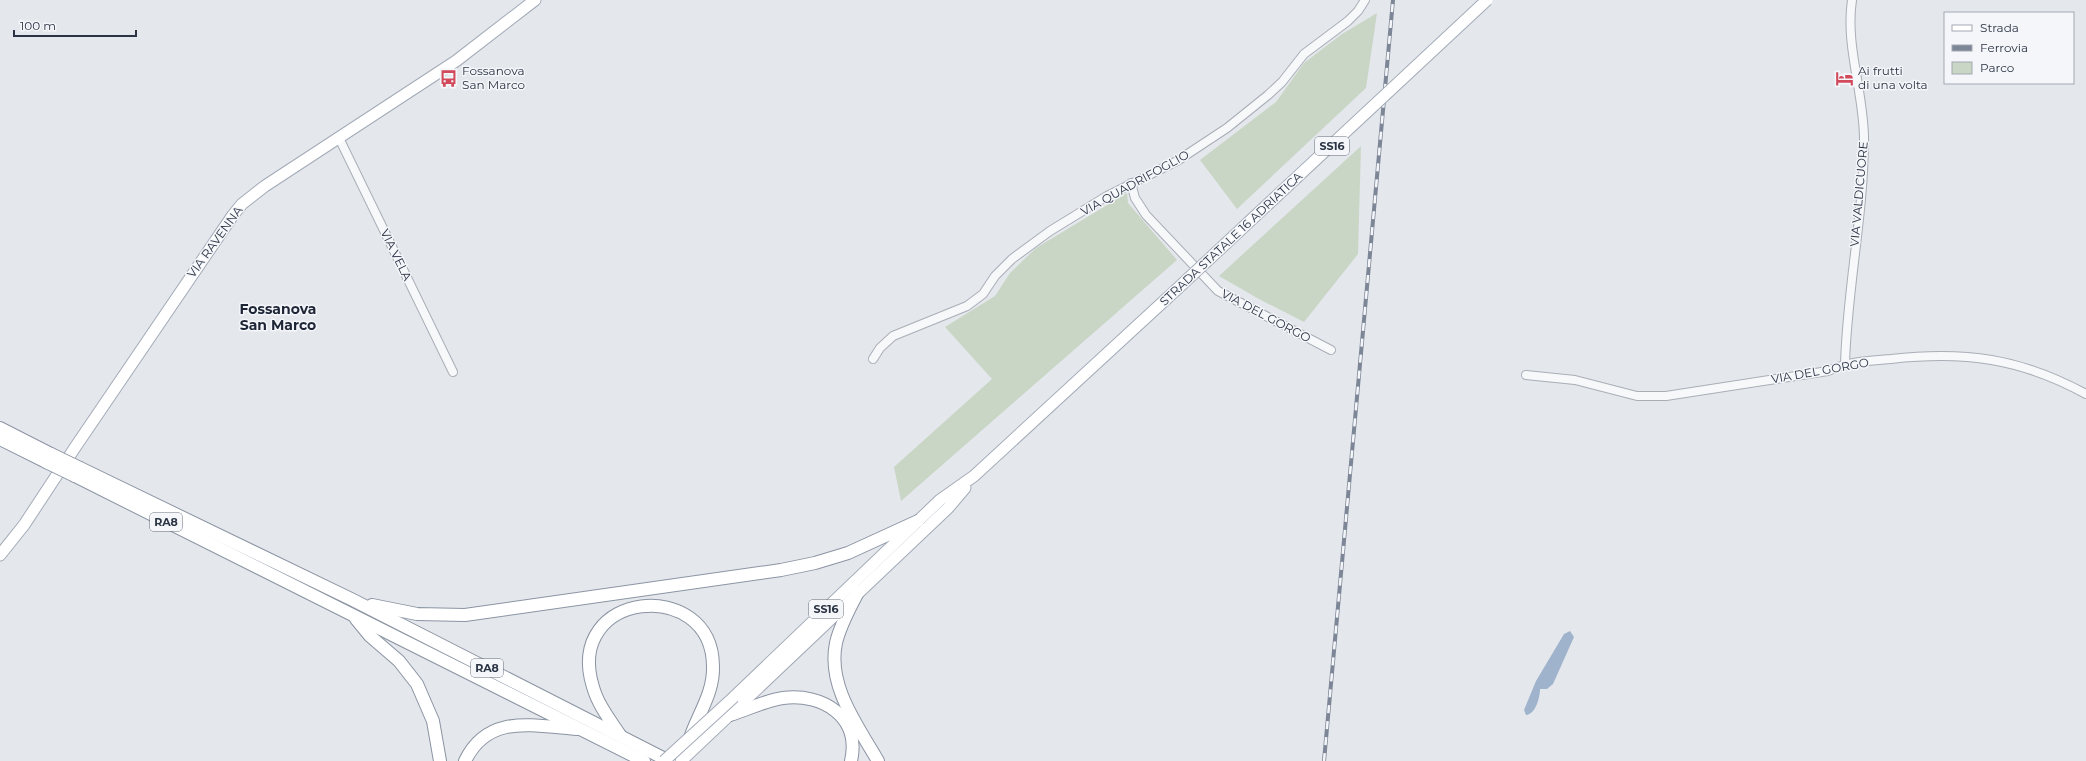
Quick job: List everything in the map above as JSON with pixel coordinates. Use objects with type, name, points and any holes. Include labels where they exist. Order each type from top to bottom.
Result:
[{"type":"highway","points":[[0,428],[48,458]]},
{"type":"highway","points":[[0,439],[48,458],[96,481]]},
{"type":"highway","name":"RA8","points":[[96,481],[353,600],[669,761]]},
{"type":"highway","name":"RA8","points":[[96,481],[352,615],[583,729],[644,761]]},
{"type":"highway","points":[[353,600],[417,614],[448,615],[482,613],[799,566],[848,553],[918,521]]},
{"type":"highway","points":[[858,592],[836,642],[835,665],[843,697],[878,761]]},
{"type":"highway","points":[[620,736],[595,695],[589,670],[590,654],[598,632],[606,621],[618,612],[634,607],[652,606],[669,608],[688,617],[699,626],[711,649],[713,666],[712,683],[706,702],[696,720],[690,738]]},
{"type":"highway","points":[[352,615],[370,636],[399,661],[417,684],[433,721],[440,761]]},
{"type":"highway","points":[[730,715],[755,708],[773,700],[791,697],[811,699],[828,706],[841,716],[850,730],[853,745],[851,761]]},
{"type":"highway","points":[[465,761],[479,740],[505,727],[534,724],[583,729]]},
{"type":"main road","name":"VIA RAVENNA","points":[[0,555],[24,525],[76,446],[242,204],[264,186],[456,62],[535,0]]},
{"type":"main road","name":"STRADA STATALE 16 ADRIATICA","points":[[681,761],[730,715],[739,699],[940,500],[974,476],[1487,0]]},
{"type":"main road","name":"STRADA STATALE 16 ADRIATICA","points":[[664,761],[739,699],[858,592],[948,508],[974,476]]},
{"type":"street","name":"VIA QUADRIFOGLIO","points":[[873,359],[880,348],[893,336],[967,306],[983,294],[995,276],[1028,246],[1107,196],[1131,183],[1177,162],[1232,124],[1282,82],[1304,54],[1348,21],[1358,11],[1365,0]]},
{"type":"street","name":"VIA VALDICUORE","points":[[1845,364],[1862,177],[1864,138],[1852,38],[1850,14],[1852,0]]},
{"type":"street","name":"VIA VELA","points":[[339,138],[453,372]]},
{"type":"street","name":"VIA DEL GORGO","points":[[1131,183],[1135,198],[1146,215],[1213,287],[1331,350]]},
{"type":"street","name":"VIA DEL GORGO","points":[[1526,375],[1575,380],[1637,396],[1666,396],[1828,371],[1845,364],[1924,356],[1966,357],[2007,362],[2050,375],[2086,394]]},
{"type":"green space","points":[[1377,13],[1366,88],[1237,209],[1200,160],[1276,102],[1304,63],[1342,34]]},
{"type":"green space","points":[[1361,146],[1358,254],[1304,322],[1219,276]]},
{"type":"green space","points":[[1127,193],[1128,203],[1177,260],[901,501],[894,467],[992,379],[945,327],[995,296],[1010,273],[1036,248]]},
{"type":"water","points":[[1570,631],[1574,637],[1553,684],[1547,689],[1540,689],[1535,708],[1532,712],[1526,715],[1524,710],[1536,681],[1564,634]]},
{"type":"railway","points":[[1324,761],[1393,0]]},
{"type":"place","name":"Fossanova San Marco","points":[[449,78]]},
{"type":"place","name":"Ai frutti di una volta","points":[[1845,78]]},
{"type":"district","name":"Fossanova San Marco","points":[[278,318]]}]
